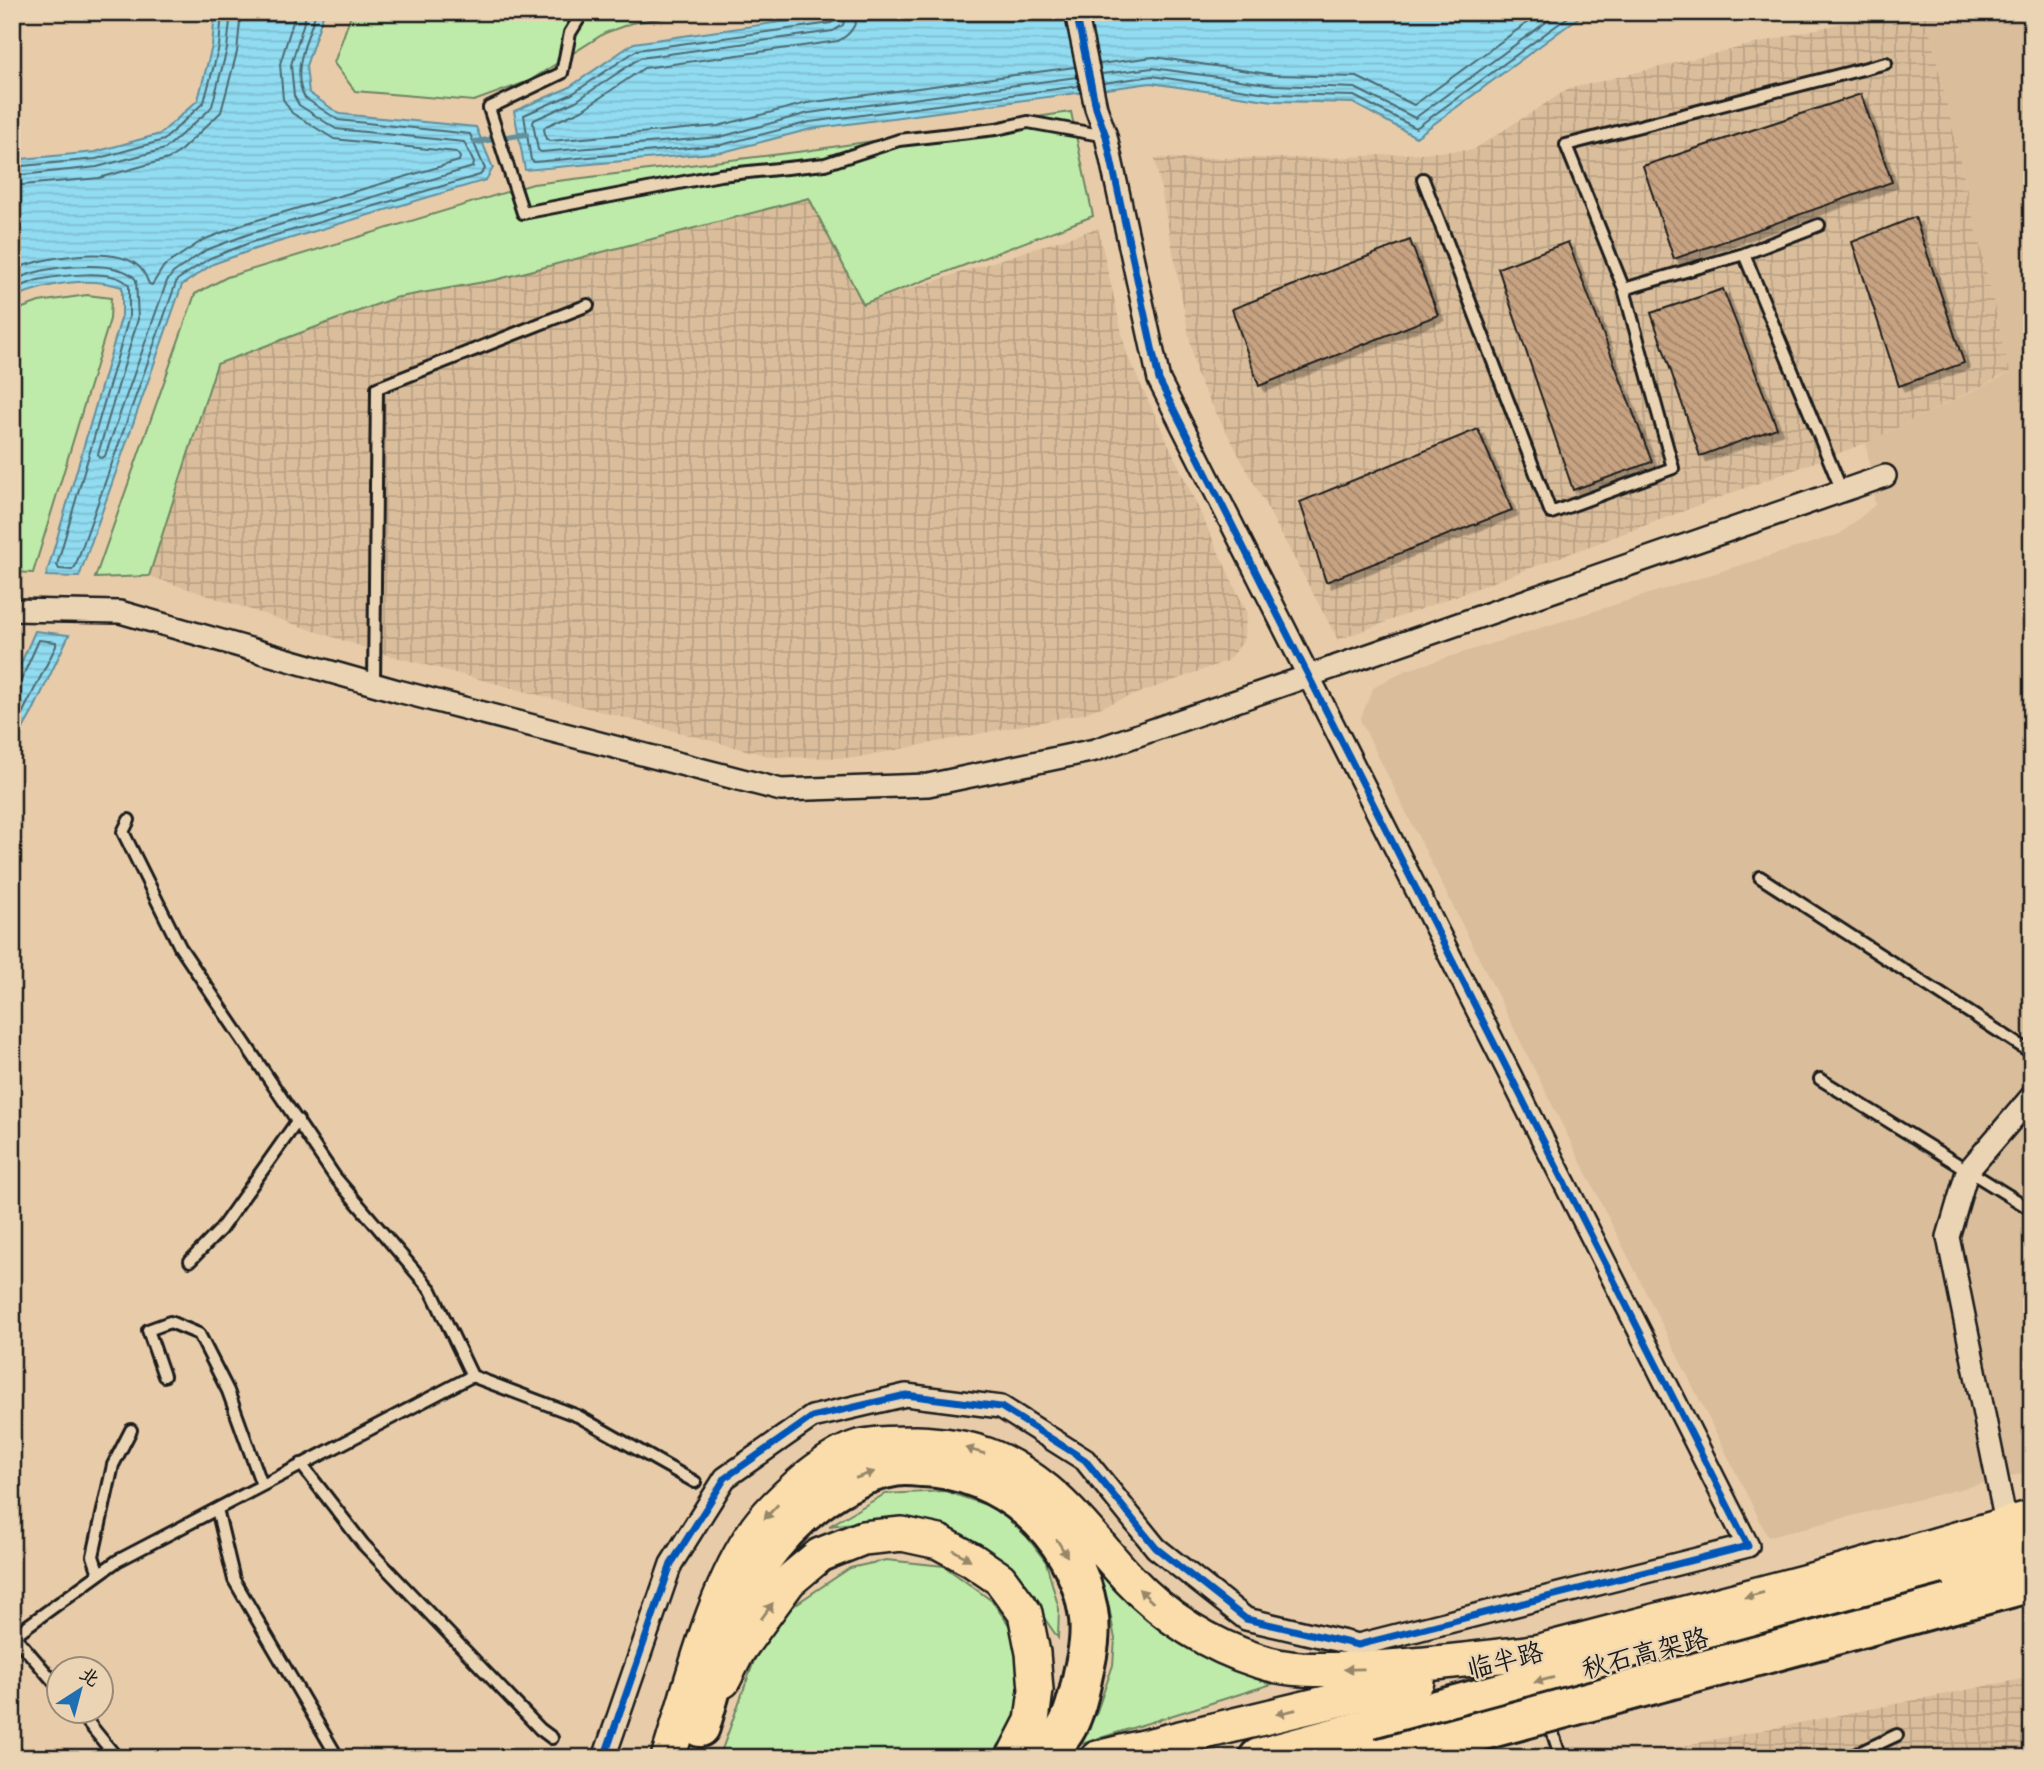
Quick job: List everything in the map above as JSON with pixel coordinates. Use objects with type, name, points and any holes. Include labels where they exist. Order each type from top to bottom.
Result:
[{"type":"highway","points":[[696,1743],[725,1639],[742,1597],[758,1564],[791,1524],[820,1500],[859,1476],[896,1466],[935,1467],[973,1475],[1011,1496],[1042,1521],[1063,1547],[1080,1580],[1088,1612],[1090,1644],[1080,1688],[1066,1729],[1041,1758]]},
{"type":"highway","name":"秋石高架路","points":[[1259,1758],[1775,1618],[2025,1528]]},
{"type":"highway","name":"秋石高架路","points":[[1380,1758],[2032,1582]]},
{"type":"highway","points":[[1950,1604],[2032,1597]]},
{"type":"main road","points":[[668,1758],[727,1580],[757,1528],[793,1489],[823,1465],[857,1448],[896,1443],[973,1449],[1006,1462],[1046,1490],[1077,1519],[1130,1580],[1163,1611],[1205,1639],[1259,1662],[1300,1670],[1387,1668],[1544,1651]]},
{"type":"main road","name":"临半路","points":[[1097,1758],[1544,1651],[1838,1573],[2025,1528]]},
{"type":"main road","points":[[696,1743],[738,1651],[789,1581],[820,1555],[863,1538],[902,1534],[939,1542],[972,1560],[1000,1579],[1025,1613],[1033,1653],[1036,1690],[1032,1721],[1013,1758]]},
{"type":"main road","points":[[1440,1758],[2032,1574]]},
{"type":"street","points":[[604,1758],[671,1564],[725,1478],[812,1417],[906,1395],[1001,1407],[1085,1460],[1156,1548],[1246,1619],[1358,1644],[1748,1546],[1159,380],[1076,12]]},
{"type":"street","points":[[12,610],[120,612],[374,684],[781,790],[928,785],[1095,750],[1885,476]]},
{"type":"street","points":[[2025,1528],[1948,1237],[1967,1172],[2032,1096]]},
{"type":"lane","points":[[583,12],[569,33],[562,73],[489,108],[523,213],[720,175],[825,164],[899,140],[996,129],[1028,122],[1106,136]]},
{"type":"lane","points":[[1423,178],[1551,513],[1673,468],[1624,289],[1566,145],[1886,63]]},
{"type":"lane","points":[[1624,289],[1744,254],[1819,225]]},
{"type":"lane","points":[[1744,254],[1842,491]]},
{"type":"lane","points":[[374,684],[377,388],[588,306]]},
{"type":"lane","points":[[129,820],[124,832],[180,947],[335,1177],[431,1290],[472,1376],[578,1416],[695,1482]]},
{"type":"lane","points":[[1760,877],[2032,1053]]},
{"type":"lane","points":[[1820,1079],[2032,1210]]},
{"type":"lane","points":[[190,1261],[220,1230],[299,1120]]},
{"type":"lane","points":[[164,1376],[148,1330],[170,1322],[199,1334],[228,1391],[262,1485]]},
{"type":"lane","points":[[13,1635],[117,1561],[472,1376]]},
{"type":"lane","points":[[99,1574],[93,1556],[113,1465],[131,1430]]},
{"type":"lane","points":[[301,1464],[363,1544],[540,1730],[552,1738]]},
{"type":"lane","points":[[217,1509],[234,1580],[338,1758]]},
{"type":"lane","points":[[12,1622],[13,1635],[46,1673]]},
{"type":"lane","points":[[89,1724],[117,1758]]},
{"type":"lane","points":[[1550,1725],[1561,1758]]},
{"type":"lane","points":[[1848,1758],[1897,1735]]},
{"type":"shaded area","points":[[1887,12],[1925,12],[2010,372],[1866,443],[1338,640],[1197,377],[1155,158],[1331,158],[1473,150],[1568,89]]},
{"type":"shaded area","points":[[1925,12],[2032,12],[2032,1471],[1768,1537],[1360,720],[1373,688],[1404,671],[1840,534],[1875,505],[1866,443],[2010,373]]},
{"type":"shaded area","points":[[809,198],[863,304],[1098,228],[1127,355],[1247,613],[1243,642],[1227,661],[1082,714],[854,758],[772,757],[384,654],[149,576],[217,364],[394,298]]},
{"type":"shaded area","points":[[2032,1677],[2032,1758],[1626,1757]]},
{"type":"green space","points":[[352,12],[698,12],[632,23],[605,33],[529,81],[474,101],[355,91],[334,63]]},
{"type":"green space","points":[[1071,112],[1093,216],[863,304],[809,198],[495,280],[394,298],[217,364],[149,576],[95,578],[195,294],[227,277],[533,184],[805,151]]},
{"type":"green space","points":[[87,295],[111,298],[110,319],[33,573],[12,572],[12,312],[39,302]]},
{"type":"green space","points":[[945,1491],[998,1509],[1027,1537],[1046,1562],[1059,1609],[1058,1638],[1038,1609],[924,1523],[891,1518],[829,1526],[885,1494]]},
{"type":"green space","points":[[1089,1555],[1176,1640],[1239,1671],[1278,1682],[1072,1747],[1096,1714],[1113,1665],[1115,1639],[1108,1602]]},
{"type":"green space","points":[[886,1560],[944,1566],[992,1601],[1016,1635],[1023,1672],[1020,1709],[1007,1735],[988,1758],[719,1758],[754,1661],[771,1629],[796,1604],[850,1568]]},
{"type":"water","points":[[215,12],[324,12],[306,66],[309,93],[340,114],[476,127],[493,168],[486,180],[255,249],[213,264],[182,285],[79,577],[46,576],[122,315],[122,287],[95,282],[67,283],[12,298],[12,160],[95,152],[160,134],[198,100],[212,46]]},
{"type":"water","points":[[851,12],[1586,12],[1416,137],[1353,103],[1273,101],[1151,83],[811,129],[723,152],[525,170],[514,111],[568,88],[634,43]]},
{"type":"water","points":[[35,631],[69,635],[12,748],[12,684]]},
{"type":"building","points":[[1861,94],[1892,182],[1674,259],[1643,166]]},
{"type":"building","points":[[1915,217],[1964,363],[1899,386],[1852,242]]},
{"type":"building","points":[[1410,240],[1438,315],[1259,386],[1232,309]]},
{"type":"building","points":[[1568,242],[1652,462],[1573,490],[1498,268]]},
{"type":"building","points":[[1723,289],[1777,428],[1700,456],[1651,313]]},
{"type":"building","points":[[1478,429],[1512,510],[1326,582],[1300,502]]},
{"type":"waterway","points":[[475,142],[526,134]]},
{"type":"cycle path","points":[[604,1758],[671,1564],[725,1478],[812,1417],[906,1395],[1001,1407],[1085,1460],[1156,1548],[1246,1619],[1358,1645],[1748,1546],[1159,380],[1076,12]]}]
